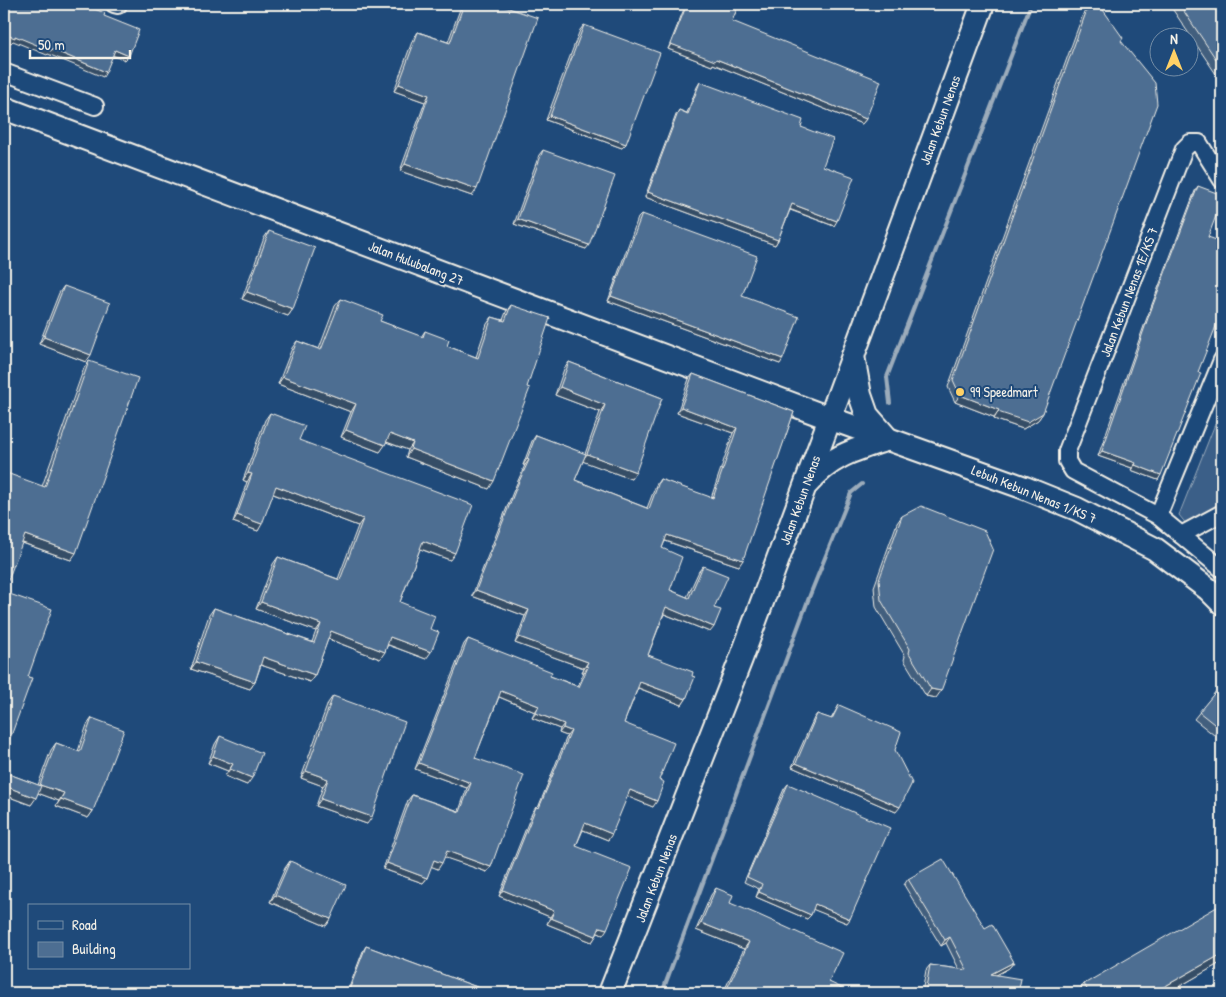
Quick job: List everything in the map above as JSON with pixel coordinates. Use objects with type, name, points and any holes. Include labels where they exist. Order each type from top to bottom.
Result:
[{"type":"street","name":"Jalan Kebun Nenas","points":[[610,993],[714,730],[983,4]]},
{"type":"street","points":[[4,72],[95,106]]},
{"type":"street","name":"Jalan Hulubalang 27","points":[[4,108],[829,418]]},
{"type":"street","name":"Jalan Kebun Nenas 1E/KS 7","points":[[1158,516],[1073,471],[1067,461],[1067,451],[1184,149],[1190,143],[1199,143],[1222,180]]},
{"type":"street","points":[[804,487],[818,470],[880,436],[866,415],[853,356]]},
{"type":"street","points":[[1222,360],[1219,381],[1158,516],[1222,569]]},
{"type":"street","name":"Lebuh Kebun Nenas 1/KS 7","points":[[829,418],[1024,488],[1093,517],[1155,549],[1189,574],[1222,603]]},
{"type":"street","points":[[1181,535],[1222,513]]},
{"type":"shaded area","points":[[1221,409],[1222,503],[1187,525],[1179,515]]},
{"type":"building","points":[[4,4],[81,4],[105,13],[104,16],[139,30],[129,56],[115,50],[106,72],[51,49],[51,51],[15,36],[15,38],[4,34]]},
{"type":"building","points":[[464,4],[497,4],[538,18],[477,189],[405,164],[429,95],[399,84],[418,32],[450,43]]},
{"type":"building","points":[[687,4],[739,4],[732,21],[881,81],[866,119],[716,59],[715,61],[671,44]]},
{"type":"building","points":[[1179,4],[1222,4],[1222,68],[1198,32],[1198,28],[1195,28]]},
{"type":"building","points":[[1088,7],[1101,7],[1123,38],[1121,41],[1148,74],[1148,78],[1151,78],[1155,83],[1157,104],[1043,413],[1028,422],[998,412],[999,410],[960,395],[953,380]]},
{"type":"building","points":[[584,25],[660,53],[626,144],[550,116]]},
{"type":"building","points":[[700,82],[803,120],[801,127],[833,139],[823,166],[854,177],[837,221],[792,204],[778,240],[648,192],[679,110],[688,114]]},
{"type":"building","points":[[543,150],[615,176],[589,245],[518,219]]},
{"type":"building","points":[[1198,186],[1222,195],[1222,200],[1208,237],[1222,242],[1222,311],[1198,372],[1201,373],[1161,475],[1135,465],[1136,463],[1102,451],[1148,318]]},
{"type":"building","points":[[642,214],[757,256],[742,296],[799,317],[783,359],[611,296]]},
{"type":"building","points":[[269,231],[315,248],[293,309],[247,292]]},
{"type":"building","points":[[64,286],[110,303],[91,355],[44,337]]},
{"type":"building","points":[[341,299],[383,315],[380,321],[423,337],[425,331],[449,340],[447,346],[478,358],[492,317],[505,321],[511,305],[550,318],[527,387],[530,388],[494,481],[411,449],[413,443],[390,434],[385,445],[346,430],[356,404],[283,377],[297,341],[321,350]]},
{"type":"building","points":[[89,361],[138,378],[76,553],[25,535],[4,591],[4,472],[45,487]]},
{"type":"building","points":[[569,362],[662,398],[636,472],[587,454],[605,405],[560,387]]},
{"type":"building","points":[[693,374],[794,412],[743,560],[667,535],[662,548],[682,557],[670,590],[689,598],[703,566],[728,576],[714,608],[721,610],[714,627],[666,607],[648,655],[693,672],[692,676],[695,677],[686,699],[640,682],[624,723],[674,743],[659,780],[664,782],[657,801],[630,790],[612,834],[585,823],[576,846],[632,868],[607,929],[600,927],[596,936],[551,918],[554,911],[503,890],[536,807],[539,808],[571,731],[563,728],[564,724],[536,713],[539,706],[501,691],[475,758],[524,775],[491,867],[447,851],[442,863],[434,860],[427,878],[387,863],[412,795],[460,812],[471,783],[419,763],[468,639],[552,672],[550,676],[579,687],[588,667],[586,666],[588,662],[519,637],[529,610],[476,590],[529,460],[527,459],[536,435],[586,454],[575,480],[649,509],[660,479],[713,498],[737,428],[681,407]]},
{"type":"building","points":[[270,413],[305,426],[299,440],[473,505],[455,553],[423,541],[400,602],[435,616],[430,629],[439,632],[431,652],[390,637],[385,652],[331,631],[315,675],[263,657],[255,682],[196,662],[214,608],[314,643],[321,624],[261,602],[278,557],[340,580],[363,519],[276,486],[262,524],[237,515],[252,474],[248,473]]},
{"type":"building","points":[[921,506],[985,531],[993,549],[941,691],[931,689],[909,653],[910,649],[881,600],[879,580],[902,516]]},
{"type":"building","points":[[4,592],[52,609],[28,677],[32,678],[11,736],[4,734]]},
{"type":"building","points":[[1222,684],[1222,724],[1219,728],[1199,712]]},
{"type":"building","points":[[333,696],[405,722],[372,817],[321,799],[328,779],[306,771]]},
{"type":"building","points":[[839,705],[901,732],[895,750],[912,783],[900,807],[796,763],[817,714],[832,719]]},
{"type":"building","points":[[92,718],[124,730],[93,811],[61,799],[64,793],[40,785],[56,743],[80,752]]},
{"type":"building","points":[[220,736],[262,753],[252,778],[230,769],[233,764],[213,756]]},
{"type":"building","points":[[9,774],[41,786],[36,798],[5,786]]},
{"type":"building","points":[[788,784],[890,828],[850,919],[815,904],[811,915],[759,892],[762,884],[747,877]]},
{"type":"building","points":[[943,859],[985,928],[992,924],[1014,962],[991,974],[1021,979],[1018,993],[925,993],[930,965],[967,970],[950,937],[945,940],[908,879]]},
{"type":"building","points":[[290,861],[346,885],[331,919],[275,895]]},
{"type":"building","points":[[716,888],[733,895],[730,903],[843,953],[829,982],[846,990],[844,993],[725,993],[749,942],[701,923]]},
{"type":"building","points":[[1222,904],[1222,954],[1153,993],[1089,993],[1084,984]]},
{"type":"building","points":[[366,946],[493,993],[348,993]]},
{"type":"waterway","points":[[890,403],[887,377],[1031,4]]},
{"type":"waterway","points":[[662,993],[810,595],[851,493],[862,484]]},
{"type":"place","name":"99 Speedmart","points":[[960,392]]}]
